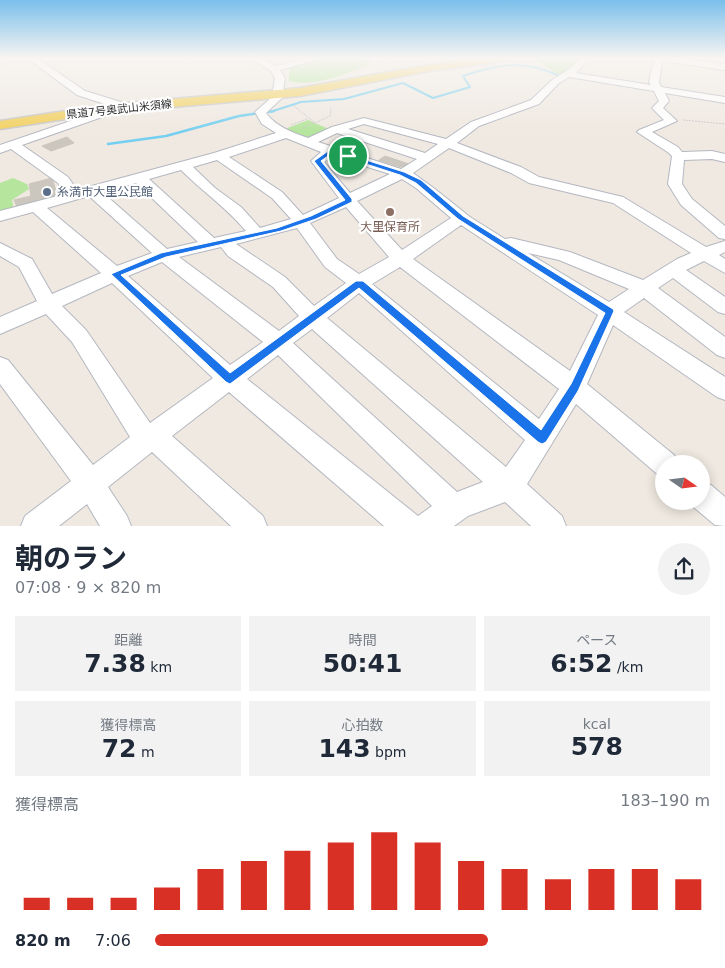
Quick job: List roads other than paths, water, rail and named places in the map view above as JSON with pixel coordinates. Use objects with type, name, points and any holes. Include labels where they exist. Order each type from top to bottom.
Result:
[{"type":"main road","name":"県道7号奥武山米須線","points":[[0,125],[110,109],[278,95],[355,83]]},
{"type":"street","points":[[6,147],[101,114],[117,104],[81,93],[66,83]]},
{"type":"street","points":[[279,83],[278,95],[275,101],[260,112],[261,117],[281,132],[308,143],[402,173],[426,187],[461,218],[610,311],[725,390]]},
{"type":"street","points":[[0,326],[115,274],[164,255],[301,222],[402,173],[428,158],[475,124],[534,102],[554,83]]},
{"type":"street","points":[[622,83],[725,100]]},
{"type":"street","points":[[654,83],[664,100],[657,108],[671,121],[643,132],[674,150],[678,156],[674,184],[686,202],[725,234]]},
{"type":"street","points":[[308,143],[336,129],[367,121],[447,143],[516,170],[534,180],[618,200],[648,217],[725,267]]},
{"type":"street","points":[[336,129],[428,158]]},
{"type":"street","points":[[0,216],[219,156],[281,132]]},
{"type":"street","points":[[6,147],[63,180],[83,194],[279,343],[454,508]]},
{"type":"street","points":[[331,150],[317,161],[400,258],[574,387],[655,456]]},
{"type":"street","points":[[678,156],[712,155],[725,158]]},
{"type":"street","points":[[219,156],[277,195],[301,222],[331,263],[360,283],[542,438]]},
{"type":"street","points":[[184,166],[210,190],[236,210],[257,234]]},
{"type":"street","points":[[139,178],[218,243],[279,282],[313,318],[552,526]]},
{"type":"street","points":[[36,206],[115,274],[230,379],[407,526]]},
{"type":"street","points":[[35,526],[150,438],[360,283],[461,218]]},
{"type":"street","points":[[494,238],[564,256],[646,288],[725,349]]},
{"type":"street","points":[[428,526],[454,508],[509,487],[574,387],[610,311],[674,270],[703,254],[725,246]]},
{"type":"street","points":[[0,250],[26,263],[48,304],[79,336],[150,438],[253,526]]},
{"type":"street","points":[[674,270],[725,307]]},
{"type":"street","points":[[0,367],[90,483],[117,526]]},
{"type":"street","points":[[710,502],[725,515]]},
{"type":"waterway","points":[[272,111],[301,102],[344,99],[403,83],[433,98],[470,87],[467,83]]},
{"type":"waterway","points":[[108,144],[166,136],[239,116],[272,111]]},
{"type":"place","name":"糸満市大里公民館","points":[[47,192]]},
{"type":"place","name":"大里保育所","points":[[390,212]]}]
